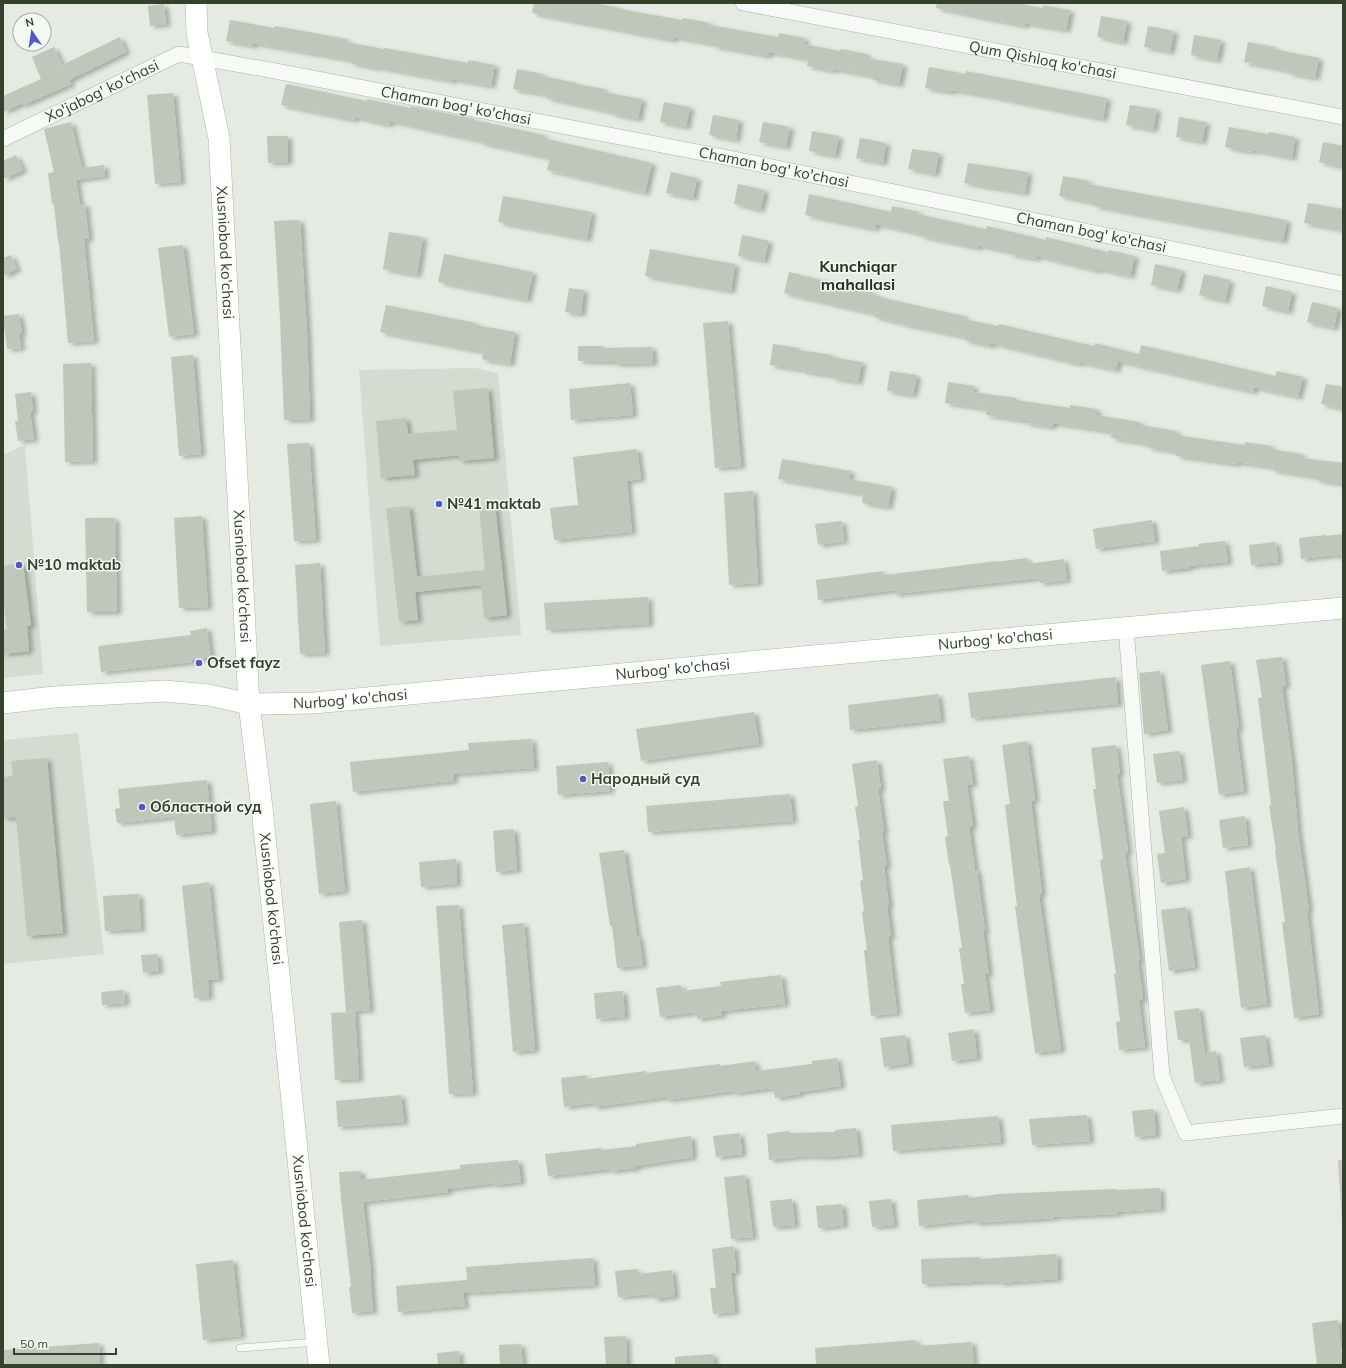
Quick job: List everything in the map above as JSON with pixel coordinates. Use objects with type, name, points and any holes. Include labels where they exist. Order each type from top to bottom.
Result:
[{"type":"street","name":"Xusniobod ko'chasi","points":[[196,3],[197,33],[218,138],[249,704],[263,823],[319,1365]]},
{"type":"street","name":"Qum Qishloq ko'chasi","points":[[743,3],[1343,117]]},
{"type":"street","name":"Xo'jabog' ko'chasi","points":[[3,139],[179,54],[202,58]]},
{"type":"street","name":"Chaman bog' ko'chasi","points":[[202,58],[724,157],[1343,284]]},
{"type":"street","name":"Nurbog' ko'chasi","points":[[3,703],[164,691],[209,695],[249,704],[314,703],[1343,608]]},
{"type":"street","points":[[1126,628],[1162,1076],[1186,1133],[1343,1116]]},
{"type":"lane","points":[[240,1348],[317,1342]]},
{"type":"shaded area","name":"№41 maktab","points":[[475,368],[498,373],[521,635],[380,646],[359,370]]},
{"type":"shaded area","name":"№10 maktab","points":[[25,445],[43,674],[3,678],[3,455]]},
{"type":"shaded area","points":[[78,733],[104,954],[3,964],[3,740]]},
{"type":"shaded area","points":[[1338,1160],[1343,1160],[1343,1238]]},
{"type":"building","points":[[534,3],[594,3],[682,20],[683,18],[710,23],[709,25],[778,37],[779,33],[805,38],[804,44],[840,51],[841,49],[867,54],[867,58],[903,64],[899,84],[873,80],[873,76],[807,66],[808,59],[769,52],[768,56],[714,46],[714,44],[674,37],[673,40],[532,13]]},
{"type":"building","points":[[937,3],[1016,3],[1043,8],[1043,5],[1070,10],[1066,30],[1025,23],[1025,26],[936,8]]},
{"type":"building","points":[[164,4],[166,24],[150,26],[148,6]]},
{"type":"building","points":[[1101,16],[1127,21],[1123,42],[1097,37]]},
{"type":"building","points":[[230,20],[274,28],[275,26],[347,39],[346,42],[384,49],[468,63],[468,60],[495,65],[491,86],[377,68],[350,63],[351,60],[253,43],[253,46],[226,41]]},
{"type":"building","points":[[1148,26],[1174,31],[1170,52],[1144,47]]},
{"type":"building","points":[[1194,35],[1221,40],[1217,60],[1191,55]]},
{"type":"building","points":[[120,37],[126,52],[69,80],[71,84],[3,112],[3,96],[41,79],[32,57],[43,52],[52,52],[52,48],[54,47],[62,65]]},
{"type":"building","points":[[1248,42],[1319,58],[1315,78],[1244,62]]},
{"type":"building","points":[[929,67],[966,74],[966,71],[1107,98],[1103,119],[989,96],[952,90],[952,92],[925,88]]},
{"type":"building","points":[[517,69],[543,74],[543,76],[577,83],[576,84],[605,89],[604,92],[642,99],[638,119],[546,98],[547,95],[513,89]]},
{"type":"building","points":[[286,84],[367,101],[367,99],[410,108],[410,106],[475,119],[544,135],[543,138],[652,163],[645,193],[547,170],[550,158],[479,142],[480,141],[390,121],[389,125],[355,117],[354,120],[281,105]]},
{"type":"building","points":[[173,93],[181,182],[155,184],[147,95]]},
{"type":"building","points":[[664,102],[690,107],[686,127],[660,122]]},
{"type":"building","points":[[1130,105],[1157,109],[1153,130],[1126,125]]},
{"type":"building","points":[[713,115],[739,120],[736,140],[709,135]]},
{"type":"building","points":[[1179,117],[1206,122],[1202,142],[1176,137]]},
{"type":"building","points":[[71,122],[82,168],[104,165],[105,176],[76,180],[80,204],[85,204],[89,239],[84,239],[94,341],[68,343],[59,242],[48,173],[54,172],[44,129]]},
{"type":"building","points":[[763,122],[790,127],[786,147],[759,142]]},
{"type":"building","points":[[1229,127],[1295,137],[1292,158],[1252,150],[1252,152],[1225,147]]},
{"type":"building","points":[[812,131],[839,136],[835,156],[809,151]]},
{"type":"building","points":[[267,136],[288,136],[288,162],[268,163]]},
{"type":"building","points":[[860,138],[886,143],[883,163],[856,158]]},
{"type":"building","points":[[1323,142],[1343,146],[1343,167],[1319,162]]},
{"type":"building","points":[[912,149],[939,153],[935,174],[908,169]]},
{"type":"building","points":[[16,155],[23,170],[3,179],[3,161]]},
{"type":"building","points":[[968,163],[1028,172],[1025,193],[964,183]]},
{"type":"building","points":[[671,172],[697,178],[693,198],[666,193]]},
{"type":"building","points":[[1063,176],[1089,181],[1088,184],[1287,220],[1283,241],[1094,206],[1094,203],[1059,196]]},
{"type":"building","points":[[738,184],[765,190],[760,210],[734,204]]},
{"type":"building","points":[[809,194],[891,212],[892,206],[919,212],[918,214],[986,229],[987,226],[1046,240],[1046,237],[1108,252],[1109,250],[1135,256],[1130,276],[1099,269],[1098,271],[1037,256],[1036,259],[1010,254],[1010,252],[978,245],[978,248],[921,236],[921,234],[876,224],[875,229],[805,215]]},
{"type":"building","points":[[503,196],[592,212],[587,239],[498,222]]},
{"type":"building","points":[[1308,203],[1343,209],[1343,230],[1304,223]]},
{"type":"building","points":[[300,220],[307,332],[310,419],[284,420],[274,221]]},
{"type":"building","points":[[389,232],[423,237],[417,275],[383,269]]},
{"type":"building","points":[[742,235],[769,241],[764,261],[738,256]]},
{"type":"building","points":[[183,245],[194,334],[169,337],[158,248]]},
{"type":"building","points":[[650,249],[735,264],[731,291],[645,276]]},
{"type":"building","points":[[444,254],[533,272],[527,300],[438,282]]},
{"type":"building","points":[[11,255],[17,269],[3,276],[3,258]]},
{"type":"building","points":[[1155,264],[1182,270],[1177,290],[1151,285]]},
{"type":"building","points":[[789,272],[874,293],[873,295],[905,303],[965,316],[964,319],[998,326],[999,324],[1094,346],[1095,343],[1139,354],[1141,345],[1275,376],[1277,371],[1303,377],[1298,397],[1254,387],[1253,392],[1118,361],[1116,370],[1080,362],[1079,364],[991,343],[991,346],[964,340],[965,337],[902,324],[874,317],[875,314],[784,293]]},
{"type":"building","points":[[1204,274],[1230,280],[1225,301],[1199,295]]},
{"type":"building","points":[[1266,286],[1292,292],[1288,312],[1262,306]]},
{"type":"building","points":[[569,288],[584,290],[581,314],[565,312]]},
{"type":"building","points":[[1312,302],[1338,308],[1334,328],[1307,322]]},
{"type":"building","points":[[386,305],[515,332],[510,364],[482,359],[483,352],[380,332]]},
{"type":"building","points":[[19,314],[22,334],[19,334],[21,348],[7,349],[3,316]]},
{"type":"building","points":[[728,321],[741,466],[715,468],[703,323]]},
{"type":"building","points":[[773,344],[832,355],[831,357],[862,362],[858,382],[770,365]]},
{"type":"building","points":[[578,346],[603,346],[603,348],[652,347],[653,363],[616,364],[616,362],[578,361]]},
{"type":"building","points":[[193,355],[201,454],[179,456],[171,357]]},
{"type":"building","points":[[91,363],[93,461],[65,462],[63,364]]},
{"type":"building","points":[[890,371],[917,375],[913,395],[887,391]]},
{"type":"building","points":[[948,382],[974,386],[973,392],[1016,398],[1016,400],[1070,408],[1070,405],[1097,409],[1096,415],[1140,422],[1140,425],[1177,431],[1176,435],[1245,445],[1245,442],[1272,446],[1271,449],[1302,454],[1302,458],[1343,463],[1343,484],[1316,480],[1316,477],[1272,470],[1273,467],[1176,456],[1177,452],[1147,447],[1148,444],[1111,438],[1112,432],[1053,423],[1052,427],[1026,423],[1026,421],[986,415],[987,409],[945,403]]},
{"type":"building","points":[[630,383],[633,415],[571,420],[569,389]]},
{"type":"building","points":[[1326,384],[1343,387],[1343,409],[1321,404]]},
{"type":"building","points":[[488,388],[494,458],[459,461],[459,455],[413,460],[415,475],[381,478],[376,421],[406,418],[408,434],[457,430],[453,391]]},
{"type":"building","points":[[31,392],[33,411],[30,412],[34,439],[18,441],[15,421],[18,421],[15,394]]},
{"type":"building","points":[[309,443],[316,540],[294,541],[287,444]]},
{"type":"building","points":[[637,449],[641,479],[627,481],[632,532],[554,540],[550,508],[578,505],[573,457]]},
{"type":"building","points":[[782,459],[851,471],[849,479],[892,487],[888,507],[862,503],[863,494],[778,479]]},
{"type":"building","points":[[753,491],[758,583],[729,585],[724,493]]},
{"type":"building","points":[[495,505],[507,615],[484,618],[481,585],[415,592],[418,620],[399,622],[386,508],[409,506],[417,577],[485,570],[479,507]]},
{"type":"building","points":[[202,516],[208,607],[179,608],[174,518]]},
{"type":"building","points":[[85,518],[115,518],[117,612],[87,612]]},
{"type":"building","points":[[1152,520],[1155,541],[1096,549],[1093,529]]},
{"type":"building","points":[[842,521],[844,541],[818,545],[815,524]]},
{"type":"building","points":[[1343,534],[1343,555],[1301,559],[1299,538]]},
{"type":"building","points":[[1225,541],[1228,562],[1189,566],[1189,568],[1162,571],[1160,551]]},
{"type":"building","points":[[1276,542],[1278,562],[1251,565],[1249,545]]},
{"type":"building","points":[[1027,558],[1028,564],[1064,559],[1067,580],[1040,583],[1039,578],[894,594],[894,590],[818,600],[816,580],[883,571],[884,575]]},
{"type":"building","points":[[23,563],[31,626],[27,626],[29,651],[3,654],[3,630],[7,630],[3,598],[3,566]]},
{"type":"building","points":[[320,563],[325,653],[300,654],[295,565]]},
{"type":"building","points":[[648,597],[649,624],[546,630],[544,603]]},
{"type":"building","points":[[207,628],[211,657],[191,660],[192,662],[101,672],[98,646],[191,635],[190,631]]},
{"type":"building","points":[[1282,657],[1286,685],[1282,686],[1292,762],[1298,831],[1309,910],[1307,911],[1319,1014],[1294,1018],[1282,922],[1285,922],[1269,805],[1271,805],[1258,698],[1262,698],[1256,660]]},
{"type":"building","points":[[1230,661],[1239,729],[1236,729],[1244,791],[1219,795],[1201,665]]},
{"type":"building","points":[[1160,671],[1168,730],[1144,734],[1139,673]]},
{"type":"building","points":[[1116,677],[1118,704],[971,718],[968,693]]},
{"type":"building","points":[[938,694],[941,720],[850,730],[848,705]]},
{"type":"building","points":[[754,712],[759,744],[641,761],[636,729]]},
{"type":"building","points":[[532,739],[534,768],[453,774],[454,781],[353,792],[350,762],[469,750],[468,743]]},
{"type":"building","points":[[1027,741],[1035,800],[1031,801],[1042,894],[1039,895],[1061,1050],[1035,1053],[1015,906],[1017,906],[1005,805],[1010,804],[1002,745]]},
{"type":"building","points":[[1116,745],[1120,773],[1117,774],[1128,852],[1125,853],[1140,961],[1138,961],[1143,1000],[1139,1000],[1145,1047],[1119,1050],[1116,1022],[1120,1021],[1114,974],[1116,974],[1100,860],[1103,859],[1093,789],[1096,789],[1091,748]]},
{"type":"building","points":[[1179,751],[1183,780],[1157,783],[1153,754]]},
{"type":"building","points":[[969,756],[973,784],[967,785],[973,827],[969,827],[975,870],[977,870],[985,931],[983,931],[989,974],[985,974],[990,1010],[965,1013],[961,984],[964,984],[959,948],[962,948],[945,837],[948,836],[943,801],[949,801],[943,759]]},
{"type":"building","points":[[47,758],[63,933],[27,936],[16,817],[3,818],[3,777],[13,776],[11,761]]},
{"type":"building","points":[[877,760],[881,789],[878,789],[884,832],[882,832],[887,866],[884,866],[891,937],[888,937],[897,1013],[871,1016],[864,950],[867,950],[860,881],[863,880],[858,840],[860,840],[855,807],[858,806],[852,764]]},
{"type":"building","name":"Народный суд","points":[[608,762],[610,791],[558,795],[556,766]]},
{"type":"building","name":"Областной суд","points":[[207,780],[212,831],[176,835],[174,817],[117,823],[115,809],[120,808],[118,789]]},
{"type":"building","points":[[790,794],[793,821],[648,832],[646,806]]},
{"type":"building","points":[[336,801],[345,891],[319,894],[310,804]]},
{"type":"building","points":[[1184,807],[1188,836],[1181,837],[1186,879],[1161,883],[1157,854],[1165,853],[1159,811]]},
{"type":"building","points":[[1245,816],[1248,845],[1223,848],[1219,820]]},
{"type":"building","points":[[514,829],[517,870],[496,872],[493,831]]},
{"type":"building","points":[[624,850],[637,937],[639,936],[643,965],[617,968],[612,926],[610,926],[599,853]]},
{"type":"building","points":[[456,859],[457,884],[421,887],[419,862]]},
{"type":"building","points":[[1250,867],[1267,1004],[1241,1008],[1225,871]]},
{"type":"building","points":[[209,882],[219,979],[208,980],[209,997],[194,998],[182,886]]},
{"type":"building","points":[[139,894],[141,929],[105,931],[103,896]]},
{"type":"building","points":[[459,905],[473,1093],[449,1094],[436,906]]},
{"type":"building","points":[[1186,907],[1195,967],[1169,971],[1161,910]]},
{"type":"building","points":[[362,920],[370,1010],[346,1012],[339,922]]},
{"type":"building","points":[[524,923],[535,1050],[513,1052],[502,925]]},
{"type":"building","points":[[157,954],[159,971],[143,973],[141,955]]},
{"type":"building","points":[[781,975],[785,1004],[722,1011],[722,1015],[697,1019],[696,1012],[660,1017],[656,988],[681,985],[682,991],[721,986],[720,982]]},
{"type":"building","points":[[124,990],[125,1003],[102,1005],[101,992]]},
{"type":"building","points":[[623,991],[625,1017],[596,1019],[594,993]]},
{"type":"building","points":[[1199,1008],[1205,1053],[1216,1051],[1220,1080],[1195,1083],[1189,1039],[1178,1040],[1174,1011]]},
{"type":"building","points":[[355,1012],[359,1079],[335,1080],[331,1013]]},
{"type":"building","points":[[974,1029],[977,1058],[952,1061],[948,1033]]},
{"type":"building","points":[[905,1035],[909,1063],[884,1067],[880,1038]]},
{"type":"building","points":[[1265,1035],[1269,1064],[1244,1067],[1240,1038]]},
{"type":"building","points":[[837,1058],[841,1086],[800,1092],[800,1094],[775,1098],[773,1088],[734,1093],[733,1091],[666,1100],[666,1097],[593,1107],[593,1103],[564,1107],[561,1078],[586,1075],[586,1079],[645,1071],[646,1073],[755,1061],[756,1071],[812,1064],[812,1061]]},
{"type":"building","points":[[401,1095],[404,1122],[338,1127],[336,1101]]},
{"type":"building","points":[[1154,1109],[1156,1135],[1135,1137],[1132,1111]]},
{"type":"building","points":[[1087,1115],[1090,1141],[1032,1145],[1029,1119]]},
{"type":"building","points":[[998,1116],[1001,1142],[893,1151],[891,1125]]},
{"type":"building","points":[[856,1128],[859,1154],[826,1157],[807,1156],[769,1160],[767,1134],[789,1131],[789,1133],[835,1132],[835,1130]]},
{"type":"building","points":[[740,1133],[742,1154],[716,1157],[713,1136]]},
{"type":"building","points":[[691,1136],[693,1157],[636,1166],[636,1168],[610,1171],[610,1169],[548,1176],[545,1154],[636,1146],[636,1144]]},
{"type":"building","points":[[518,1160],[521,1182],[494,1185],[494,1183],[448,1189],[448,1192],[363,1202],[371,1273],[373,1311],[352,1313],[349,1287],[351,1287],[339,1172],[361,1171],[361,1180],[460,1169],[460,1165]]},
{"type":"building","points":[[745,1175],[753,1237],[731,1239],[724,1177]]},
{"type":"building","points":[[1160,1188],[1161,1209],[1117,1212],[1118,1214],[975,1223],[975,1220],[919,1226],[917,1200],[968,1195],[969,1198],[1000,1194]]},
{"type":"building","points":[[792,1199],[795,1225],[773,1227],[770,1201]]},
{"type":"building","points":[[891,1199],[894,1225],[872,1227],[869,1201]]},
{"type":"building","points":[[842,1204],[844,1225],[818,1228],[816,1206]]},
{"type":"building","points":[[734,1246],[736,1272],[731,1273],[735,1312],[713,1314],[710,1288],[716,1288],[712,1249]]},
{"type":"building","points":[[1057,1254],[1058,1279],[999,1283],[999,1281],[922,1284],[921,1259],[980,1257],[980,1259]]},
{"type":"building","points":[[593,1258],[595,1285],[463,1293],[465,1306],[398,1312],[396,1286],[467,1280],[466,1267]]},
{"type":"building","points":[[233,1260],[241,1336],[203,1340],[196,1264]]},
{"type":"building","points":[[637,1269],[638,1274],[672,1270],[675,1296],[653,1299],[653,1294],[618,1297],[615,1271]]},
{"type":"building","points":[[1338,1320],[1343,1365],[1317,1365],[1312,1323]]},
{"type":"building","points":[[626,1336],[627,1365],[606,1365],[604,1337]]},
{"type":"building","points":[[916,1340],[917,1346],[972,1342],[974,1365],[816,1365],[815,1348]]},
{"type":"building","points":[[99,1343],[100,1365],[5,1365],[3,1350]]},
{"type":"building","points":[[521,1344],[523,1365],[500,1365],[499,1345]]},
{"type":"building","points":[[459,1351],[460,1365],[438,1365],[437,1353]]},
{"type":"building","points":[[713,1354],[714,1365],[675,1365],[675,1357]]},
{"type":"place","name":"№41 maktab","points":[[439,504]]},
{"type":"place","name":"№10 maktab","points":[[19,565]]},
{"type":"place","name":"Ofset fayz","points":[[199,663]]},
{"type":"place","name":"Народный суд","points":[[583,779]]},
{"type":"place","name":"Областной суд","points":[[142,807]]},
{"type":"district","name":"Kunchiqar mahallasi","points":[[858,275]]}]
